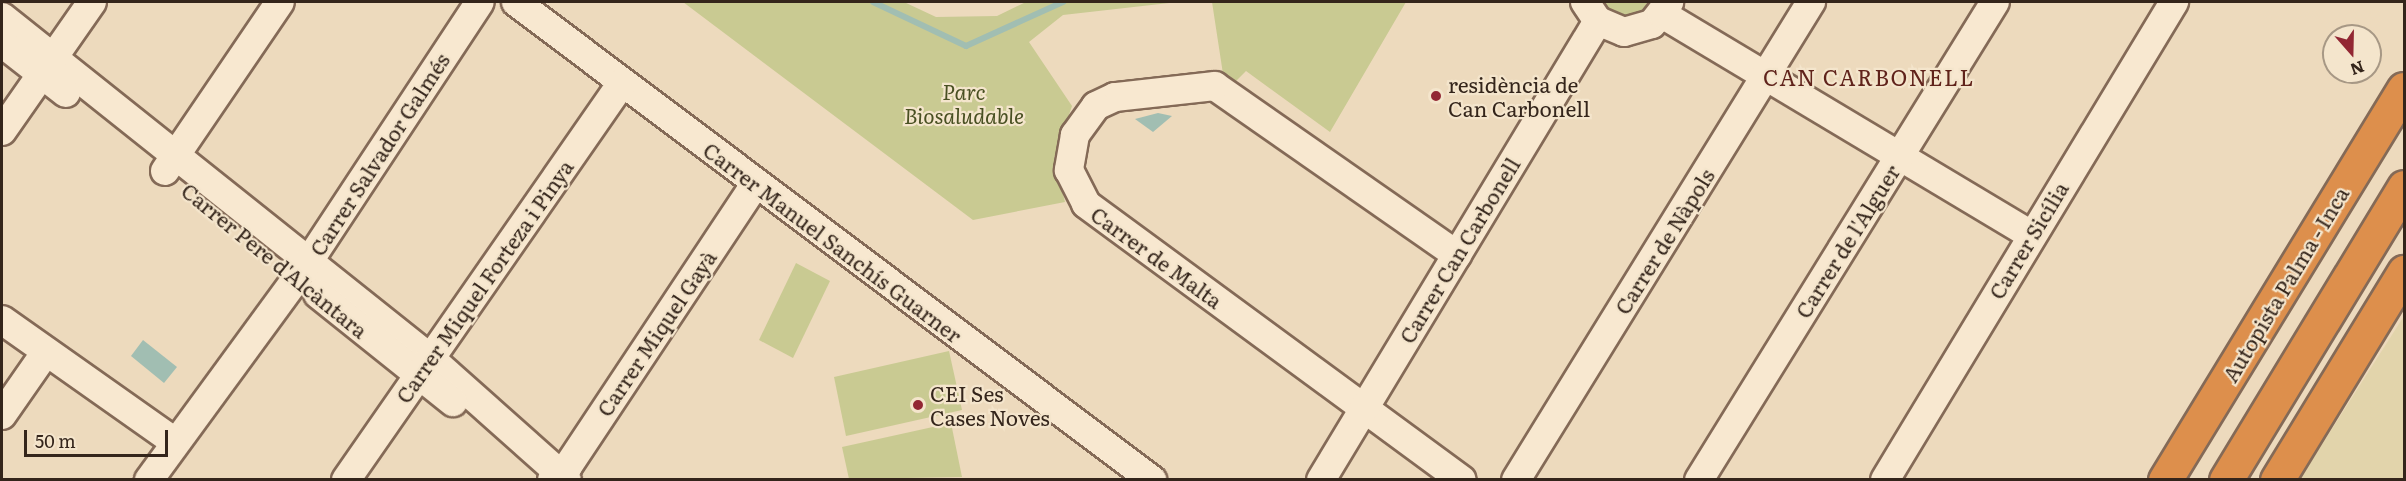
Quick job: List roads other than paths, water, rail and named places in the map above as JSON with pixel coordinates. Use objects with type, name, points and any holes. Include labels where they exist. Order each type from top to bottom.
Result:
[{"type":"highway","name":"Autopista Palma - Inca","points":[[2165,480],[2404,89]]},
{"type":"highway","points":[[2226,480],[2404,187]]},
{"type":"highway","points":[[2277,480],[2404,272]]},
{"type":"street","points":[[2,131],[92,2]]},
{"type":"street","points":[[170,163],[280,2]]},
{"type":"street","name":"Carrer Salvador Galmés","points":[[149,480],[303,268],[480,2]]},
{"type":"street","name":"Carrer Manuel Sanchís Guarner","points":[[516,2],[1152,480]]},
{"type":"street","name":"Carrer de Nàpols","points":[[1516,480],[1811,2]]},
{"type":"street","name":"Carrer de l'Alguer","points":[[1699,480],[1995,2]]},
{"type":"street","name":"Carrer Sicília","points":[[1885,480],[2031,235],[2174,2]]},
{"type":"street","points":[[1591,11],[1610,29],[1639,30],[1666,8],[2031,235]]},
{"type":"street","name":"Carrer Can Carbonell","points":[[1321,480],[1457,255],[1591,11]]},
{"type":"street","points":[[2,17],[47,65]]},
{"type":"street","name":"Carrer Pere d'Alcàntara","points":[[2,43],[47,65],[303,268],[557,478]]},
{"type":"street","name":"Carrer Miquel Forteza i Pinya","points":[[346,480],[622,83]]},
{"type":"street","name":"Carrer de Malta","points":[[1457,255],[1215,86],[1115,97],[1083,120],[1069,170],[1086,204],[1462,480]]},
{"type":"street","name":"Carrer Miquel Gayà","points":[[557,478],[756,183]]},
{"type":"street","points":[[2,320],[175,442]]},
{"type":"street","points":[[2,415],[46,352]]},
{"type":"waterway","points":[[873,2],[966,46],[1063,2]]},
{"type":"place","name":"residència de Can Carbonell","points":[[1436,96]]},
{"type":"place","name":"CEI Ses Cases Noves","points":[[918,405]]},
{"type":"district","name":"CAN CARBONELL","points":[[1869,77]]},
{"type":"park label","name":"Parc Biosaludable","points":[[964,103]]}]
